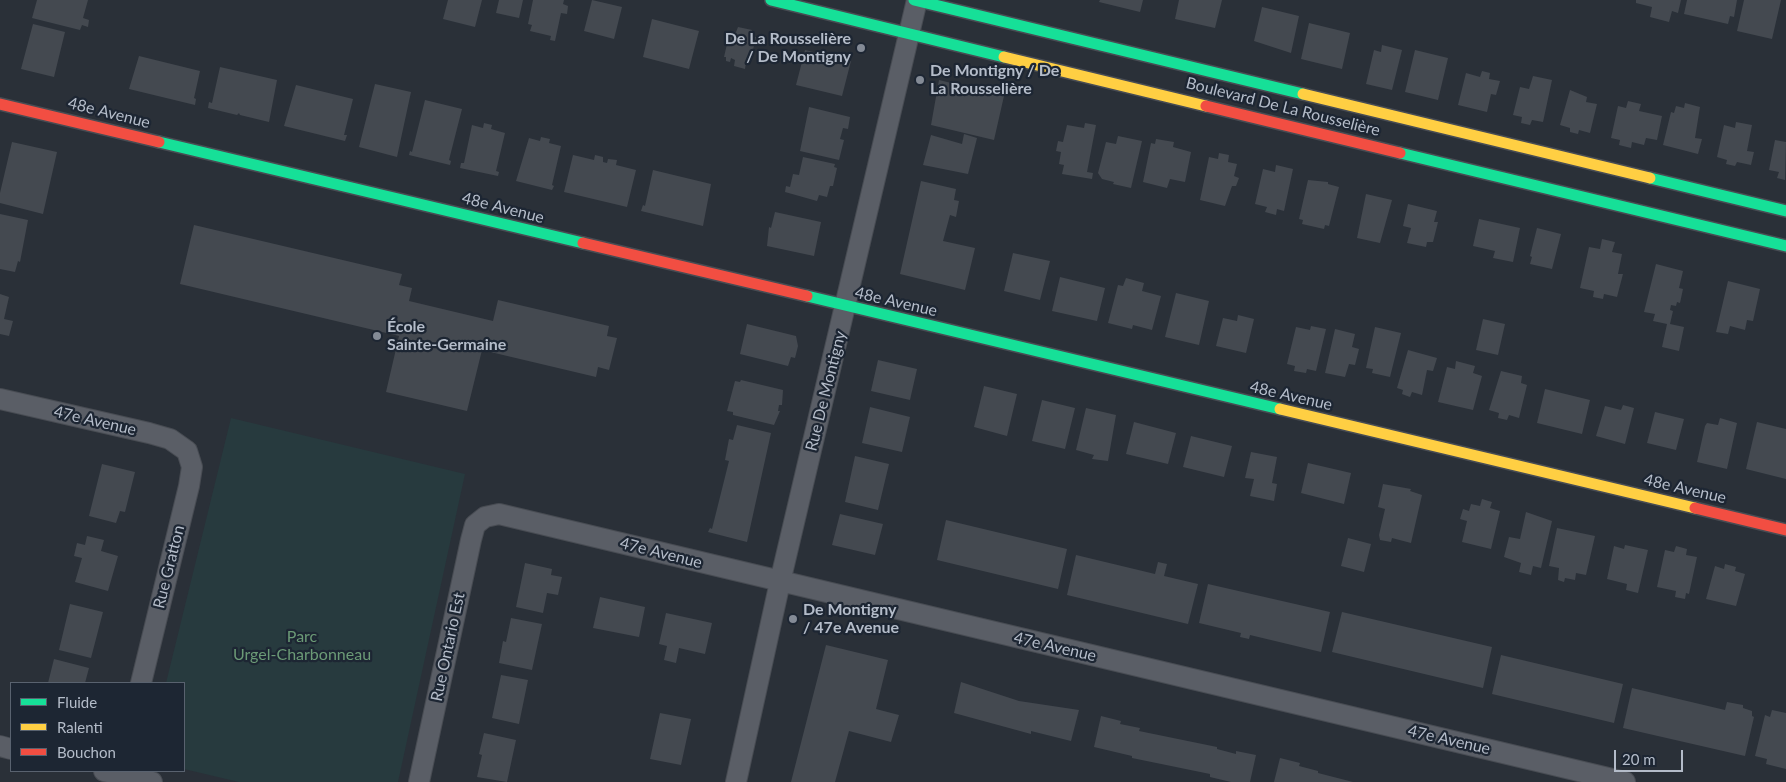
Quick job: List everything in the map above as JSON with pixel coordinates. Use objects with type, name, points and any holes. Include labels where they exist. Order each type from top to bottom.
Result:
[{"type":"street","name":"Boulevard De La Rousselière","points":[[771,0],[1786,246]]},
{"type":"street","name":"Boulevard De La Rousselière","points":[[916,0],[1786,211]]},
{"type":"street","name":"Rue De Montigny","points":[[736,782],[780,582],[846,307],[916,0]]},
{"type":"street","name":"48e Avenue","points":[[0,104],[1786,530]]},
{"type":"street","name":"47e Avenue","points":[[0,399],[149,433],[170,440],[187,450]]},
{"type":"street","name":"Rue Gratton","points":[[141,682],[189,486],[192,467],[187,450]]},
{"type":"street","name":"47e Avenue","points":[[485,517],[499,514],[514,517],[780,582],[1626,782]]},
{"type":"street","name":"Rue Ontario Est","points":[[419,782],[471,540],[475,526],[485,517]]},
{"type":"street","points":[[114,772],[152,782]]},
{"type":"green space","name":"Parc Urgel-Charbonneau","points":[[231,418],[465,474],[398,782],[239,782],[185,769],[185,682],[166,682]]},
{"type":"building","points":[[37,0],[88,0],[83,18],[89,20],[88,27],[82,25],[80,30],[32,18]]},
{"type":"building","points":[[448,0],[482,0],[475,27],[443,19]]},
{"type":"building","points":[[499,0],[523,0],[519,18],[496,13]]},
{"type":"building","points":[[533,0],[564,0],[563,4],[568,6],[567,14],[561,13],[555,41],[550,40],[551,36],[530,31],[532,25],[528,24]]},
{"type":"building","points":[[592,0],[622,7],[614,39],[584,31]]},
{"type":"building","points":[[1100,0],[1143,0],[1140,12],[1099,2]]},
{"type":"building","points":[[1179,0],[1222,0],[1215,28],[1175,19]]},
{"type":"building","points":[[1636,0],[1681,0],[1678,13],[1672,11],[1669,22],[1650,17],[1652,7],[1636,3]]},
{"type":"building","points":[[1687,0],[1737,0],[1734,17],[1730,16],[1728,24],[1684,14]]},
{"type":"building","points":[[1744,0],[1781,0],[1772,39],[1737,31]]},
{"type":"building","points":[[1262,7],[1299,16],[1291,53],[1254,41]]},
{"type":"building","points":[[652,19],[699,31],[689,69],[643,57]]},
{"type":"building","points":[[1309,23],[1350,33],[1342,69],[1301,59]]},
{"type":"building","points":[[33,24],[65,32],[54,77],[21,69]]},
{"type":"building","points":[[738,27],[752,30],[750,36],[756,37],[750,63],[746,62],[745,69],[734,66],[735,60],[731,58],[730,62],[726,61],[726,57],[724,57],[730,31],[736,32]]},
{"type":"building","points":[[1382,45],[1402,50],[1392,90],[1366,84],[1374,50],[1381,52]]},
{"type":"building","points":[[805,50],[851,61],[842,96],[796,85]]},
{"type":"building","points":[[1415,50],[1448,58],[1438,100],[1405,92]]},
{"type":"building","points":[[139,56],[200,71],[194,98],[196,99],[195,105],[129,89]]},
{"type":"building","points":[[220,67],[277,80],[269,122],[240,115],[239,113],[237,115],[208,108],[209,102],[212,103]]},
{"type":"building","points":[[1482,71],[1490,73],[1489,79],[1500,81],[1496,95],[1491,94],[1487,112],[1458,105],[1466,73],[1480,77]]},
{"type":"building","points":[[1533,76],[1552,80],[1543,122],[1532,120],[1530,125],[1521,123],[1522,117],[1513,115],[1520,87],[1529,89]]},
{"type":"building","points":[[939,80],[1004,96],[994,140],[931,125]]},
{"type":"building","points":[[375,84],[411,92],[397,157],[359,147]]},
{"type":"building","points":[[296,85],[353,99],[344,135],[347,135],[345,141],[284,126]]},
{"type":"building","points":[[1570,90],[1587,97],[1586,102],[1597,104],[1590,133],[1579,130],[1578,134],[1570,132],[1570,128],[1560,125]]},
{"type":"building","points":[[425,100],[462,109],[449,160],[451,161],[450,165],[409,155],[410,151],[412,152]]},
{"type":"building","points":[[1628,101],[1641,104],[1639,111],[1662,116],[1657,140],[1646,138],[1644,145],[1632,142],[1631,148],[1619,145],[1620,140],[1611,138],[1618,106],[1626,108]]},
{"type":"building","points":[[1685,103],[1700,107],[1695,138],[1702,139],[1698,154],[1663,145],[1671,112],[1674,113],[1676,106],[1684,108]]},
{"type":"building","points":[[809,107],[850,117],[848,129],[843,128],[840,139],[844,140],[839,160],[800,151]]},
{"type":"building","points":[[1736,122],[1752,125],[1747,151],[1754,152],[1751,165],[1737,162],[1735,166],[1726,164],[1727,160],[1717,157],[1724,125],[1735,128]]},
{"type":"building","points":[[484,123],[492,125],[491,129],[505,133],[496,171],[499,172],[498,176],[460,168],[461,163],[464,163],[472,125],[483,128]]},
{"type":"building","points":[[1085,123],[1096,125],[1087,172],[1093,173],[1092,179],[1062,174],[1064,165],[1059,164],[1061,152],[1056,151],[1058,141],[1063,142],[1067,125],[1084,128]]},
{"type":"building","points":[[964,134],[977,138],[968,174],[923,165],[931,135],[962,144]]},
{"type":"building","points":[[1118,136],[1142,141],[1131,188],[1113,184],[1114,182],[1102,179],[1098,173],[1106,142],[1116,144]]},
{"type":"building","points":[[541,137],[550,139],[549,143],[561,146],[552,190],[516,181],[529,138],[540,141]]},
{"type":"building","points":[[1156,139],[1174,142],[1173,147],[1191,152],[1185,182],[1170,179],[1167,188],[1143,182],[1151,143],[1155,144]]},
{"type":"building","points":[[1775,140],[1786,142],[1785,180],[1777,178],[1779,172],[1769,170]]},
{"type":"building","points":[[12,142],[57,152],[43,214],[0,203],[0,193]]},
{"type":"building","points":[[1219,153],[1229,155],[1228,162],[1237,164],[1234,176],[1239,178],[1236,186],[1232,186],[1225,206],[1200,200],[1209,157],[1218,159]]},
{"type":"building","points":[[573,155],[594,160],[595,155],[603,157],[603,162],[607,163],[608,159],[617,160],[616,165],[636,170],[627,207],[564,192]]},
{"type":"building","points":[[803,157],[835,164],[834,167],[837,168],[833,186],[830,186],[827,197],[819,195],[817,201],[785,192],[786,186],[790,187],[793,174],[799,175]]},
{"type":"building","points":[[1276,165],[1293,169],[1284,211],[1277,209],[1276,215],[1265,212],[1267,207],[1255,204],[1263,169],[1275,172]]},
{"type":"building","points":[[653,170],[711,184],[703,226],[641,211],[643,205],[645,206]]},
{"type":"building","points":[[1308,180],[1328,182],[1328,184],[1339,187],[1329,226],[1325,225],[1324,229],[1302,224],[1303,220],[1299,219]]},
{"type":"building","points":[[921,181],[956,189],[954,200],[959,201],[956,217],[950,215],[943,241],[975,248],[965,290],[900,274]]},
{"type":"building","points":[[1366,194],[1392,200],[1380,243],[1357,238]]},
{"type":"building","points":[[1408,204],[1437,211],[1434,222],[1438,222],[1433,242],[1427,242],[1426,247],[1407,243],[1411,228],[1403,226]]},
{"type":"building","points":[[775,212],[821,222],[814,256],[767,246],[769,227],[771,228]]},
{"type":"building","points":[[0,214],[28,220],[20,262],[18,261],[15,272],[0,269]]},
{"type":"building","points":[[1479,219],[1520,228],[1513,262],[1493,258],[1495,251],[1473,246]]},
{"type":"building","points":[[194,225],[402,274],[399,285],[412,288],[409,301],[493,321],[498,300],[609,326],[607,336],[617,338],[609,370],[598,367],[596,377],[482,350],[467,411],[386,392],[399,336],[180,284]]},
{"type":"building","points":[[1537,228],[1561,234],[1552,269],[1530,264],[1532,257],[1530,256]]},
{"type":"building","points":[[1602,239],[1615,242],[1612,252],[1622,254],[1618,274],[1623,274],[1617,297],[1604,294],[1603,299],[1593,297],[1594,291],[1580,288],[1589,247],[1600,249]]},
{"type":"building","points":[[1013,253],[1050,261],[1040,300],[1004,291]]},
{"type":"building","points":[[1656,264],[1683,271],[1679,288],[1683,289],[1680,303],[1677,302],[1676,306],[1671,305],[1670,310],[1673,311],[1670,324],[1684,327],[1679,351],[1662,347],[1667,324],[1653,321],[1655,314],[1644,312]]},
{"type":"building","points":[[1060,277],[1105,288],[1097,321],[1052,311]]},
{"type":"building","points":[[1126,278],[1144,283],[1142,291],[1161,296],[1152,330],[1133,325],[1132,329],[1108,323],[1118,285],[1123,286]]},
{"type":"building","points":[[1728,281],[1760,289],[1753,321],[1747,320],[1745,330],[1730,326],[1728,334],[1716,332]]},
{"type":"building","points":[[1176,293],[1209,301],[1199,345],[1165,337]]},
{"type":"building","points":[[0,294],[9,297],[4,319],[13,321],[9,336],[0,334]]},
{"type":"building","points":[[1238,315],[1254,319],[1246,353],[1216,346],[1223,318],[1237,321]]},
{"type":"building","points":[[1483,319],[1505,324],[1498,355],[1476,350]]},
{"type":"building","points":[[747,324],[796,336],[798,346],[795,358],[791,357],[788,366],[740,354]]},
{"type":"building","points":[[1311,326],[1326,329],[1316,371],[1307,369],[1306,373],[1294,371],[1295,366],[1287,364],[1296,327],[1310,330]]},
{"type":"building","points":[[1375,327],[1401,333],[1390,377],[1372,373],[1373,369],[1366,368]]},
{"type":"building","points":[[1335,329],[1355,334],[1352,347],[1359,349],[1355,365],[1349,364],[1345,377],[1325,373]]},
{"type":"building","points":[[1408,350],[1437,358],[1433,371],[1427,370],[1422,395],[1412,392],[1410,397],[1402,394],[1403,390],[1397,388]]},
{"type":"building","points":[[878,360],[917,369],[910,400],[871,391]]},
{"type":"building","points":[[1456,361],[1475,366],[1473,373],[1482,376],[1473,410],[1438,402],[1447,367],[1455,369]]},
{"type":"building","points":[[1501,371],[1522,376],[1521,383],[1527,385],[1519,418],[1509,415],[1507,420],[1498,418],[1499,413],[1489,410]]},
{"type":"building","points":[[741,380],[783,390],[782,405],[779,405],[778,411],[780,411],[774,425],[733,415],[733,412],[727,411],[735,381],[740,382]]},
{"type":"building","points":[[984,386],[1017,394],[1007,436],[974,427]]},
{"type":"building","points":[[1545,389],[1590,400],[1582,434],[1537,423]]},
{"type":"building","points":[[1042,400],[1075,408],[1065,449],[1032,441]]},
{"type":"building","points":[[1623,405],[1634,408],[1625,444],[1596,436],[1605,406],[1621,410]]},
{"type":"building","points":[[870,407],[910,417],[902,452],[862,443]]},
{"type":"building","points":[[1086,408],[1116,415],[1108,461],[1092,459],[1094,455],[1076,450]]},
{"type":"building","points":[[1655,412],[1684,419],[1676,450],[1647,443]]},
{"type":"building","points":[[1720,418],[1737,423],[1727,469],[1697,462],[1705,426],[1707,423],[1718,425]]},
{"type":"building","points":[[1134,422],[1176,433],[1168,464],[1126,454]]},
{"type":"building","points":[[1757,422],[1786,429],[1786,479],[1746,469]]},
{"type":"building","points":[[737,425],[771,433],[747,542],[708,532],[710,528],[712,529],[729,461],[725,460],[729,439],[733,440]]},
{"type":"building","points":[[1191,436],[1232,446],[1224,477],[1183,467]]},
{"type":"building","points":[[1251,452],[1277,457],[1272,483],[1277,484],[1274,501],[1250,496],[1254,479],[1245,478]]},
{"type":"building","points":[[855,456],[889,464],[878,510],[845,502]]},
{"type":"building","points":[[1308,463],[1351,473],[1344,504],[1301,493]]},
{"type":"building","points":[[102,464],[135,472],[125,512],[120,511],[116,523],[89,516]]},
{"type":"building","points":[[1383,484],[1411,489],[1410,491],[1422,495],[1411,543],[1392,538],[1391,542],[1380,540],[1379,535],[1385,509],[1378,507]]},
{"type":"building","points":[[1482,499],[1492,502],[1490,508],[1500,511],[1491,549],[1462,542],[1467,521],[1460,519],[1463,509],[1469,511],[1471,504],[1480,506]]},
{"type":"building","points":[[1526,512],[1552,521],[1541,568],[1533,566],[1531,575],[1519,572],[1521,563],[1504,557],[1509,537],[1520,539]]},
{"type":"building","points":[[840,514],[883,524],[875,555],[832,545]]},
{"type":"building","points":[[946,520],[1067,549],[1058,589],[937,560]]},
{"type":"building","points":[[1557,528],[1595,536],[1586,575],[1576,573],[1575,580],[1565,578],[1564,582],[1558,580],[1559,568],[1549,566]]},
{"type":"building","points":[[87,536],[104,540],[101,551],[118,556],[108,591],[75,582],[82,558],[74,556],[77,543],[85,545]]},
{"type":"building","points":[[1348,538],[1371,544],[1364,572],[1341,566]]},
{"type":"building","points":[[1625,545],[1648,550],[1638,593],[1626,590],[1627,584],[1607,579],[1614,546],[1624,549]]},
{"type":"building","points":[[1676,546],[1687,549],[1686,555],[1697,557],[1689,594],[1686,593],[1685,599],[1675,597],[1676,591],[1657,587],[1665,550],[1674,552]]},
{"type":"building","points":[[1076,555],[1155,574],[1158,562],[1167,564],[1164,576],[1198,584],[1188,624],[1067,595]]},
{"type":"building","points":[[525,563],[552,569],[551,575],[562,577],[558,595],[547,593],[543,613],[516,607]]},
{"type":"building","points":[[1725,564],[1736,567],[1735,571],[1745,574],[1736,606],[1706,599],[1715,566],[1724,569]]},
{"type":"building","points":[[1208,584],[1330,612],[1321,652],[1250,635],[1249,639],[1240,637],[1241,633],[1199,623]]},
{"type":"building","points":[[600,597],[645,607],[639,637],[593,628]]},
{"type":"building","points":[[70,604],[103,612],[91,658],[59,650]]},
{"type":"building","points":[[1342,612],[1492,647],[1483,688],[1332,652]]},
{"type":"building","points":[[666,613],[712,623],[705,654],[679,648],[676,663],[664,660],[667,646],[659,644]]},
{"type":"building","points":[[511,618],[542,624],[532,670],[499,663],[503,641],[506,642]]},
{"type":"building","points":[[826,645],[888,660],[876,709],[899,715],[891,742],[849,731],[835,782],[791,782]]},
{"type":"building","points":[[1501,655],[1623,684],[1614,723],[1492,694]]},
{"type":"building","points":[[54,659],[89,668],[85,682],[48,682]]},
{"type":"building","points":[[501,675],[528,680],[519,724],[492,718]]},
{"type":"building","points":[[961,682],[1019,701],[1079,710],[1071,741],[1031,731],[1031,734],[954,713]]},
{"type":"building","points":[[1632,688],[1725,710],[1727,702],[1743,705],[1743,708],[1752,711],[1752,716],[1754,717],[1745,756],[1623,728]]},
{"type":"building","points":[[1772,710],[1786,713],[1786,769],[1766,764],[1767,759],[1755,756],[1765,715],[1770,717]]},
{"type":"building","points":[[660,713],[691,719],[681,765],[650,759]]},
{"type":"building","points":[[1101,716],[1121,721],[1120,724],[1140,728],[1139,731],[1217,747],[1217,749],[1236,754],[1236,751],[1256,755],[1250,782],[1231,782],[1210,777],[1210,774],[1132,758],[1132,756],[1094,747]]},
{"type":"building","points":[[484,733],[516,740],[507,782],[477,777],[482,755],[479,754]]},
{"type":"building","points":[[1280,758],[1300,763],[1299,766],[1318,771],[1318,773],[1353,782],[1274,782]]},
{"type":"traffic: fast","points":[[771,0],[1004,57]]},
{"type":"traffic: fast","points":[[914,0],[1303,94]]},
{"type":"traffic: fast","points":[[159,142],[583,243]]},
{"type":"traffic: fast","points":[[1400,153],[1786,246]]},
{"type":"traffic: fast","points":[[1650,178],[1786,211]]},
{"type":"traffic: fast","points":[[807,296],[1280,409]]},
{"type":"traffic: slow","points":[[1004,57],[1206,106]]},
{"type":"traffic: slow","points":[[1303,94],[1650,178]]},
{"type":"traffic: slow","points":[[1280,409],[1695,508]]},
{"type":"traffic: jam","points":[[0,104],[159,142]]},
{"type":"traffic: jam","points":[[1206,106],[1400,153]]},
{"type":"traffic: jam","points":[[583,243],[807,296]]},
{"type":"traffic: jam","points":[[1695,508],[1786,530]]},
{"type":"place","name":"De La Rousselière / De Montigny","points":[[861,48]]},
{"type":"place","name":"De Montigny / De La Rousselière","points":[[920,80]]},
{"type":"place","name":"École Sainte-Germaine","points":[[377,336]]},
{"type":"place","name":"De Montigny / 47e Avenue","points":[[793,619]]}]
